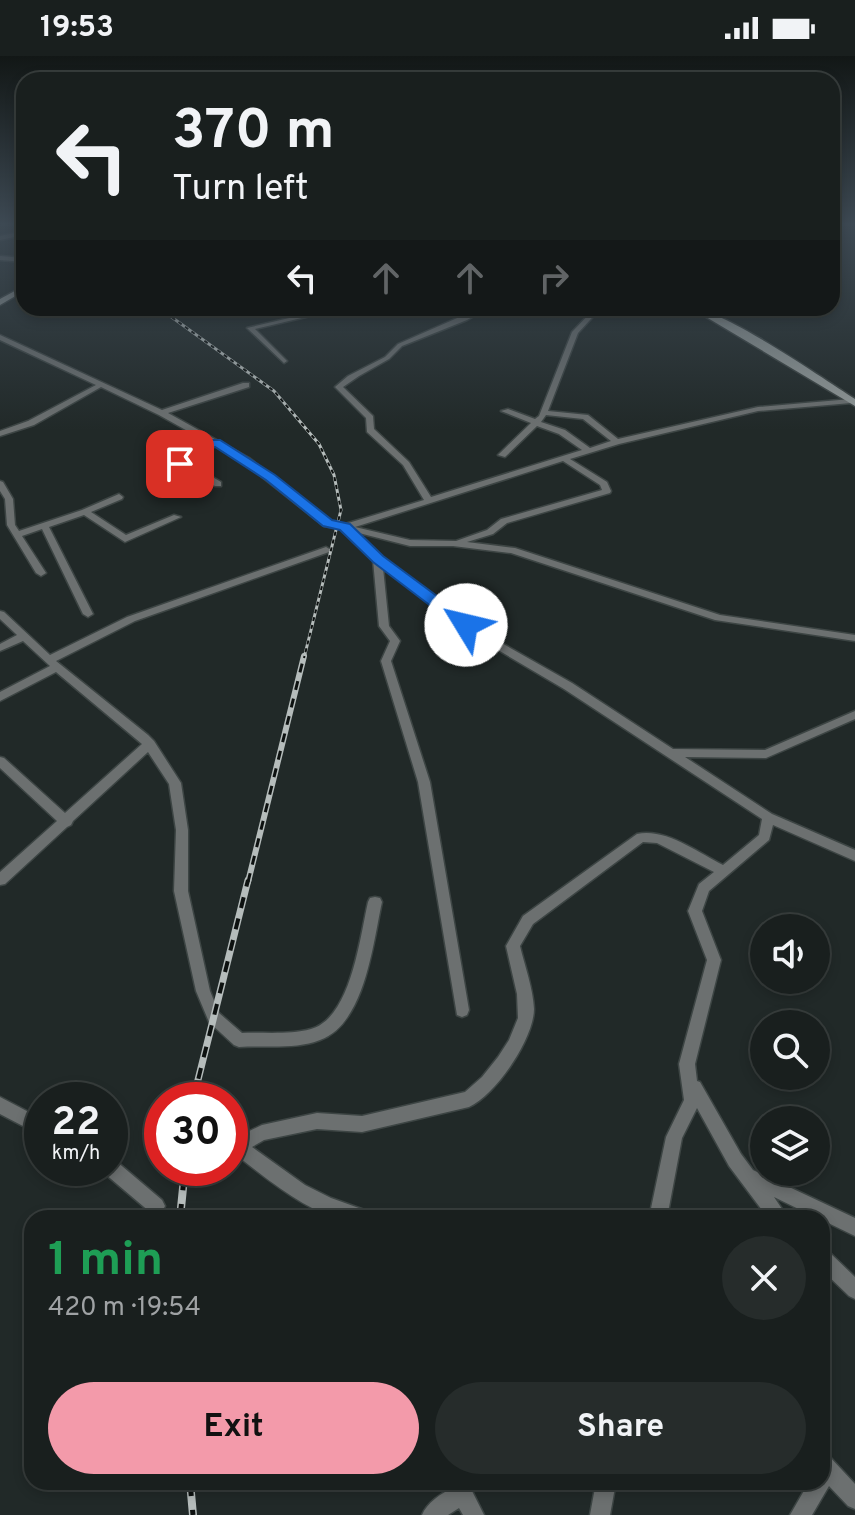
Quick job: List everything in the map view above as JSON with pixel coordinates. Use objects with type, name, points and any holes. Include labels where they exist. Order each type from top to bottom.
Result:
[{"type":"street","points":[[284,361],[250,328],[305,316]]},
{"type":"street","points":[[428,499],[406,464],[370,430],[370,418],[339,387],[370,364],[388,357],[397,347],[445,325],[475,316]]},
{"type":"street","points":[[502,455],[545,413],[545,403],[575,332],[590,316]]},
{"type":"street","points":[[710,316],[853,402]]},
{"type":"street","points":[[0,337],[162,413],[216,442],[271,477],[327,524],[410,543],[453,543],[525,553],[600,577],[643,596],[719,618],[855,638]]},
{"type":"street","points":[[0,434],[31,423],[102,384]]},
{"type":"street","points":[[162,413],[246,385]]},
{"type":"street","points":[[346,527],[617,442],[758,409],[853,402]]},
{"type":"street","points":[[505,411],[568,435],[590,452]]},
{"type":"street","points":[[545,413],[585,417],[617,442]]},
{"type":"street","points":[[216,442],[179,461],[218,484]]},
{"type":"street","points":[[453,543],[490,532],[504,521],[607,491],[604,484],[566,460]]},
{"type":"street","points":[[0,484],[9,499],[14,529],[41,573]]},
{"type":"street","points":[[0,529],[44,525],[119,497]]},
{"type":"street","points":[[85,512],[125,539],[177,517]]},
{"type":"street","points":[[44,525],[88,614]]},
{"type":"street","points":[[346,527],[378,559],[480,635],[568,686],[768,817],[855,856]]},
{"type":"street","points":[[0,697],[131,619],[326,550]]},
{"type":"street","points":[[378,559],[384,626],[395,641],[386,661],[424,782],[462,1010]]},
{"type":"street","points":[[0,614],[53,664],[150,744],[175,783],[182,830],[181,891],[203,991],[214,1017],[239,1040],[318,1034],[339,1022],[348,1005],[375,902]]},
{"type":"street","points":[[0,648],[24,636]]},
{"type":"street","points":[[668,753],[766,754],[855,715]]},
{"type":"street","points":[[0,880],[150,744]]},
{"type":"street","points":[[0,761],[67,822]]},
{"type":"street","points":[[660,1210],[674,1137],[692,1101],[687,1064],[714,960],[695,911],[704,888],[765,837],[768,817]]},
{"type":"street","points":[[339,1210],[296,1192],[242,1149],[245,1142],[262,1133],[317,1121],[362,1124],[469,1099],[483,1089],[527,1024],[527,1010],[513,946],[528,920],[641,837],[659,838],[724,871]]},
{"type":"street","points":[[688,1077],[745,1175],[773,1210]]},
{"type":"street","points":[[0,1105],[24,1118]]},
{"type":"street","points":[[745,1175],[819,1210]]},
{"type":"street","points":[[128,1182],[156,1206]]},
{"type":"street","points":[[830,1215],[855,1227]]},
{"type":"street","points":[[830,1265],[855,1290]]},
{"type":"street","points":[[830,1479],[855,1499]]},
{"type":"street","points":[[600,1515],[605,1490]]},
{"type":"street","points":[[800,1515],[815,1490]]},
{"type":"street","points":[[432,1515],[453,1498],[465,1498],[474,1515]]},
{"type":"railway","points":[[170,316],[274,391],[319,444],[334,475],[341,510],[304,658]]},
{"type":"railway","points":[[248,882],[304,656]]},
{"type":"railway","points":[[198,1082],[248,880]]},
{"type":"railway","points":[[181,1210],[183,1186]]},
{"type":"railway","points":[[191,1490],[193,1515]]},
{"type":"route","points":[[180,464],[179,461],[216,442],[271,477],[327,524],[345,527],[378,559],[466,625]]}]
